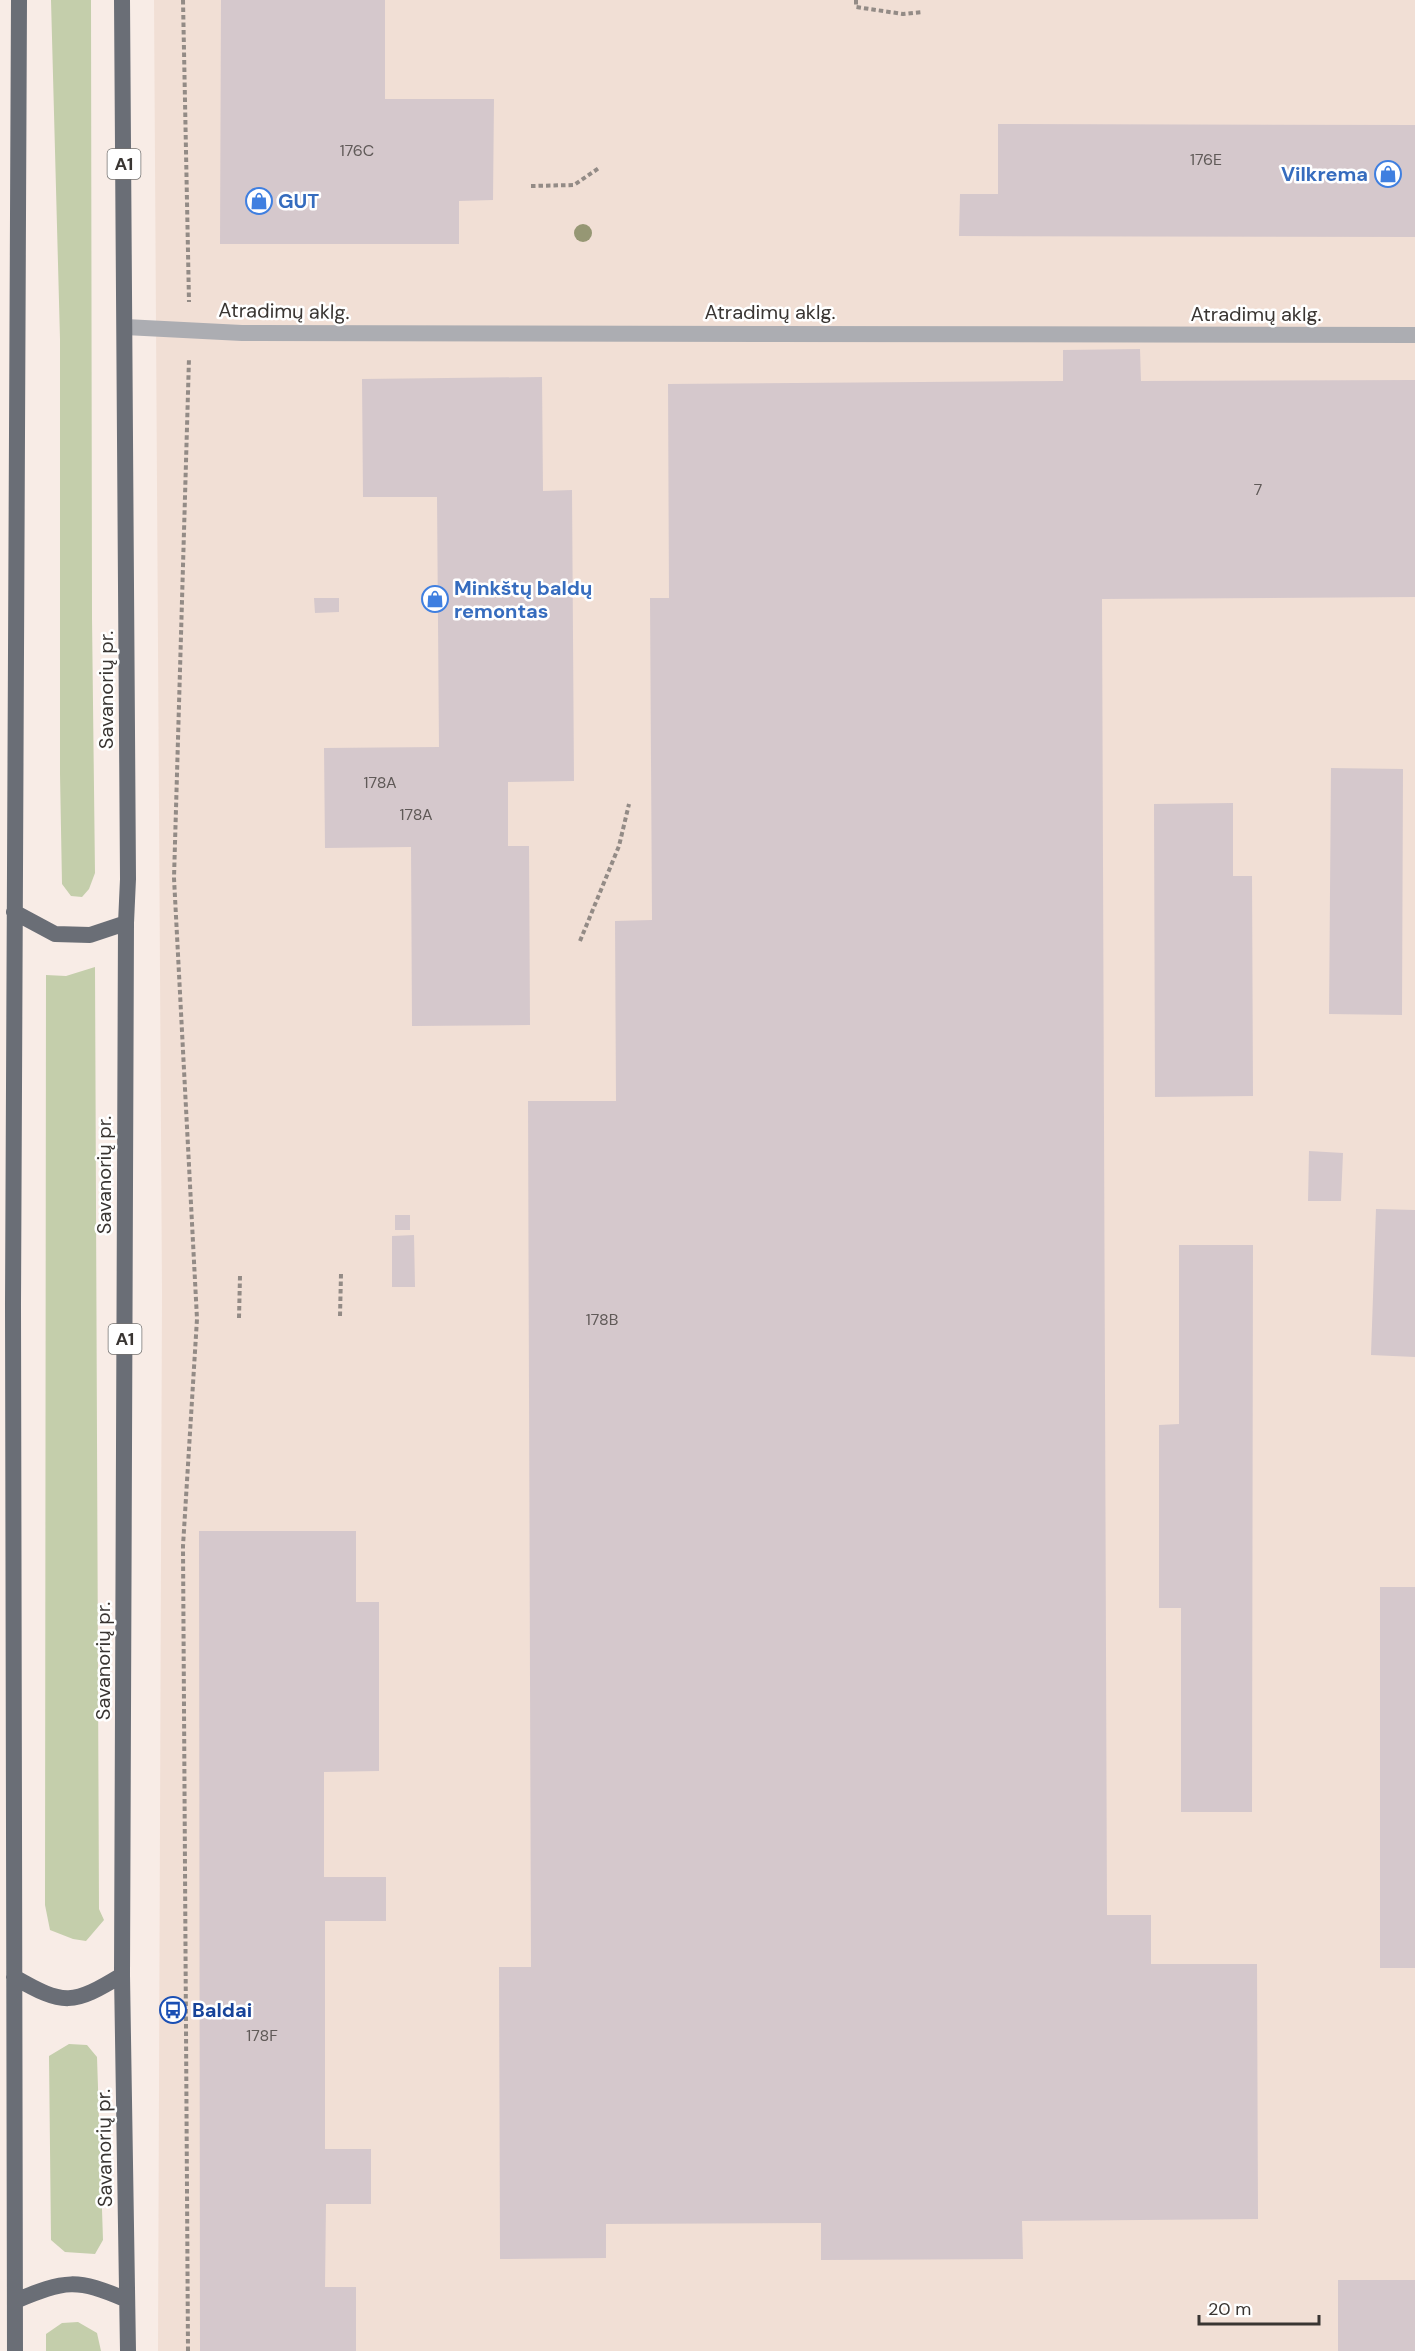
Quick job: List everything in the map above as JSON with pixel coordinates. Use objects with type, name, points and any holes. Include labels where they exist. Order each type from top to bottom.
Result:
[{"type":"highway","points":[[15,2351],[14,912],[19,0]]},
{"type":"highway","name":"Savanorių pr.","points":[[122,0],[128,867],[122,1975],[128,2351]]},
{"type":"highway","points":[[14,912],[56,934],[90,935],[126,923]]},
{"type":"highway","points":[[14,1977],[44,1994],[71,2000],[97,1991],[122,1975]]},
{"type":"highway","points":[[15,2301],[44,2289],[70,2283],[95,2286],[127,2300]]},
{"type":"street","name":"Atradimų aklg.","points":[[125,327],[242,333],[1415,335]]},
{"type":"path","points":[[183,0],[190,330],[174,879],[197,1319],[183,1546],[188,2351]]},
{"type":"path","points":[[856,0],[856,7],[903,14],[922,12]]},
{"type":"path","points":[[531,186],[574,185],[599,168]]},
{"type":"path","points":[[580,941],[619,846],[629,804]]},
{"type":"path","points":[[340,1316],[341,1274]]},
{"type":"path","points":[[239,1318],[240,1276]]},
{"type":"shaded area","points":[[154,0],[1415,0],[1415,2351],[158,2351],[162,1293]]},
{"type":"green space","points":[[51,0],[91,0],[92,618],[95,873],[89,889],[82,897],[71,896],[62,884],[60,339]]},
{"type":"green space","points":[[95,967],[99,1909],[104,1920],[86,1941],[73,1939],[50,1930],[45,1905],[46,975],[66,976]]},
{"type":"green space","points":[[69,2044],[87,2045],[97,2057],[103,2240],[95,2254],[65,2252],[51,2240],[49,2056]]},
{"type":"green space","points":[[78,2322],[97,2333],[101,2351],[46,2351],[46,2334],[62,2323]]},
{"type":"building","points":[[221,0],[385,0],[385,99],[494,99],[493,200],[459,201],[459,244],[220,244]]},
{"type":"building","points":[[998,124],[1415,125],[1415,237],[959,236],[960,194],[998,194]]},
{"type":"building","points":[[1140,349],[1141,381],[1415,380],[1415,597],[1102,599],[1107,1915],[1151,1915],[1151,1964],[1257,1964],[1258,2219],[1022,2221],[1023,2259],[821,2260],[821,2223],[606,2224],[606,2258],[500,2259],[499,1967],[531,1967],[528,1101],[616,1101],[615,921],[652,920],[650,598],[669,598],[668,384],[1063,381],[1063,350]]},
{"type":"building","points":[[542,377],[543,491],[572,490],[574,781],[508,782],[508,846],[529,846],[530,1025],[412,1026],[411,847],[325,848],[324,748],[439,747],[437,497],[363,497],[362,379]]},
{"type":"building","points":[[314,598],[339,598],[339,612],[315,613]]},
{"type":"building","points":[[1331,768],[1403,769],[1402,1015],[1329,1014]]},
{"type":"building","points":[[1233,803],[1233,876],[1252,876],[1253,1096],[1155,1097],[1154,804]]},
{"type":"building","points":[[1309,1151],[1343,1153],[1341,1201],[1308,1201]]},
{"type":"building","points":[[1376,1209],[1415,1210],[1415,1357],[1371,1355]]},
{"type":"building","points":[[395,1215],[410,1215],[410,1230],[395,1230]]},
{"type":"building","points":[[414,1235],[415,1287],[392,1287],[392,1236]]},
{"type":"building","points":[[1179,1245],[1253,1245],[1252,1812],[1181,1812],[1181,1608],[1159,1608],[1159,1425],[1179,1424]]},
{"type":"building","points":[[199,1531],[356,1531],[356,1602],[379,1602],[379,1771],[324,1772],[324,1877],[386,1877],[386,1921],[325,1921],[325,2149],[371,2149],[371,2204],[326,2204],[325,2287],[356,2287],[356,2351],[200,2351]]},
{"type":"building","points":[[1380,1587],[1415,1587],[1415,1968],[1380,1968]]},
{"type":"building","points":[[1338,2280],[1415,2280],[1415,2351],[1338,2351]]},
{"type":"place","name":"Vilkrema","points":[[1388,174]]},
{"type":"place","name":"GUT","points":[[259,201]]},
{"type":"place","name":"Minkštų baldų remontas","points":[[435,599]]},
{"type":"place","name":"Baldai","points":[[173,2010]]}]
